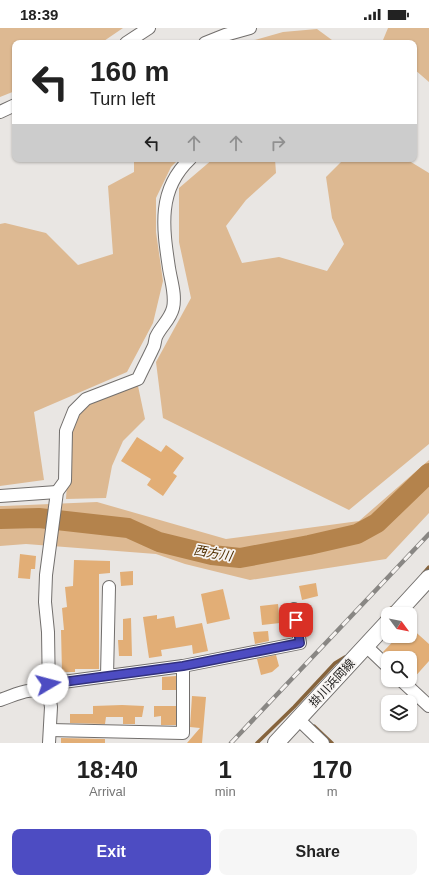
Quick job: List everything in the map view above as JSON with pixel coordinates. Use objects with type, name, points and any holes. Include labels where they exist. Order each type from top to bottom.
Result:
[{"type":"main road","points":[[402,607],[429,578]]},
{"type":"main road","name":"掛川浜岡線","points":[[276,743],[381,630]]},
{"type":"street","points":[[131,40],[149,28]]},
{"type":"street","points":[[212,40],[250,28]]},
{"type":"street","points":[[0,112],[12,106]]},
{"type":"street","points":[[49,743],[51,707],[48,690],[48,632],[45,602],[46,575],[57,492],[65,481],[66,431],[74,411],[86,399],[138,379],[155,344],[156,337],[168,320],[173,308],[174,297],[169,269],[165,208],[168,189],[186,162]]},
{"type":"street","points":[[0,496],[57,492]]},
{"type":"street","points":[[107,676],[109,587]]},
{"type":"street","points":[[0,700],[28,690],[48,690],[107,676],[183,666],[300,643],[294,609]]},
{"type":"street","points":[[366,646],[381,660]]},
{"type":"street","points":[[50,730],[183,733],[183,666]]},
{"type":"street","points":[[409,687],[429,706]]},
{"type":"street","points":[[298,719],[323,743]]},
{"type":"shaded area","points":[[0,28],[123,28],[105,40],[12,40],[12,92],[0,97]]},
{"type":"shaded area","points":[[388,28],[429,28],[429,82],[417,72],[417,40],[383,40]]},
{"type":"shaded area","points":[[317,29],[332,40],[255,40],[283,32]]},
{"type":"shaded area","points":[[134,162],[176,162],[171,167],[156,198],[156,232],[163,281],[153,323],[127,372],[34,412],[44,480],[0,486],[0,224],[5,223],[46,233],[78,265],[113,254],[108,186],[134,172]]},
{"type":"shaded area","points":[[209,162],[275,162],[276,173],[246,200],[226,226],[242,263],[279,257],[327,271],[344,244],[332,218],[326,177],[341,162],[411,162],[429,173],[429,444],[349,510],[163,418],[156,362],[191,298],[179,242],[179,188]]},
{"type":"shaded area","points":[[138,386],[145,419],[123,441],[112,466],[106,498],[66,499],[71,417],[86,399]]},
{"type":"shaded area","points":[[429,460],[429,513],[386,559],[250,580],[185,564],[156,554],[26,544],[0,546],[0,506],[97,502],[226,539],[359,521]]},
{"type":"building","points":[[137,437],[161,452],[166,445],[184,458],[173,473],[177,476],[163,496],[147,485],[151,479],[121,461]]},
{"type":"building","points":[[20,554],[36,556],[35,569],[31,569],[30,579],[18,578]]},
{"type":"building","points":[[74,560],[110,561],[110,573],[99,574],[99,669],[75,669],[75,672],[62,672],[61,630],[64,630],[62,608],[67,607],[65,587],[73,586]]},
{"type":"building","points":[[133,571],[133,585],[121,586],[120,572]]},
{"type":"building","points":[[316,583],[318,596],[302,600],[299,586]]},
{"type":"building","points":[[223,589],[230,619],[207,624],[201,594]]},
{"type":"building","points":[[278,604],[280,623],[262,625],[260,606]]},
{"type":"building","points":[[157,615],[157,619],[174,616],[176,628],[202,623],[208,651],[193,654],[192,645],[161,650],[162,656],[149,658],[143,617]]},
{"type":"building","points":[[131,618],[132,656],[119,656],[118,640],[123,640],[123,619]]},
{"type":"building","points":[[268,631],[269,641],[255,644],[253,632]]},
{"type":"building","points":[[417,633],[429,644],[429,661],[417,674],[417,651],[384,651],[391,643],[417,643]]},
{"type":"building","points":[[276,655],[279,666],[272,672],[261,675],[257,659]]},
{"type":"building","points":[[176,676],[176,690],[162,690],[162,677]]},
{"type":"building","points":[[192,696],[206,697],[202,743],[187,743],[200,728],[190,727]]},
{"type":"building","points":[[93,706],[144,706],[142,717],[135,717],[135,724],[123,724],[123,717],[106,717],[105,724],[70,723],[70,714],[93,714]]},
{"type":"building","points":[[154,706],[176,706],[176,725],[161,725],[161,716],[154,717]]},
{"type":"building","points":[[61,738],[105,739],[105,743],[61,743]]},
{"type":"waterway","name":"西方川","points":[[0,519],[39,518],[128,528],[159,542],[212,555],[240,558],[357,534],[377,523],[429,473]]},
{"type":"waterway","points":[[423,574],[429,567]]},
{"type":"waterway","points":[[257,743],[294,707],[335,663],[345,657]]},
{"type":"waterway","points":[[314,726],[332,743]]},
{"type":"railway","points":[[231,743],[429,534]]},
{"type":"route","points":[[48,684],[183,666],[300,643],[296,620]]}]
